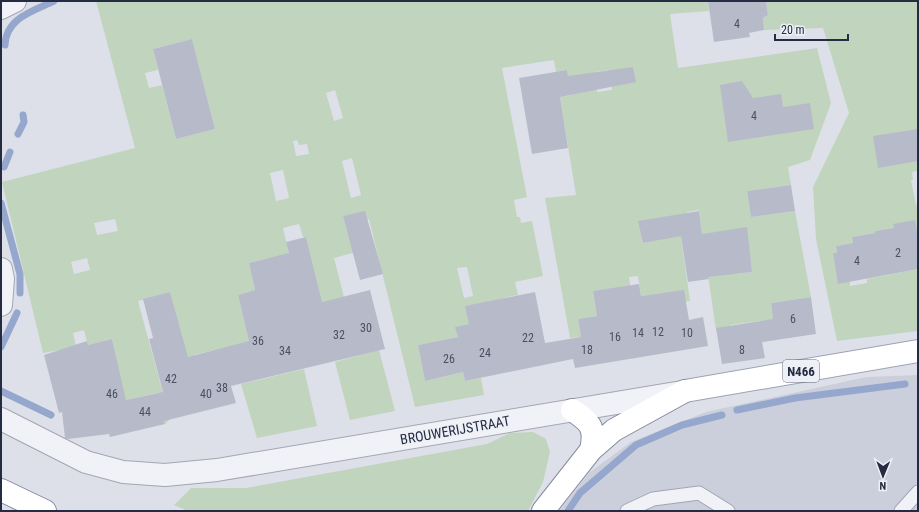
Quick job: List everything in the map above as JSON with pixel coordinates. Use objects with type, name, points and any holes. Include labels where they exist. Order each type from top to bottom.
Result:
[{"type":"main road","name":"BROUWERIJSTRAAT","points":[[685,391],[918,351]]},
{"type":"main road","points":[[543,511],[591,450],[614,430],[685,391]]},
{"type":"main road","points":[[572,410],[585,419],[593,428],[594,440],[591,450]]},
{"type":"main road","points":[[1,490],[38,507],[57,511]]},
{"type":"street","points":[[1,8],[15,1]]},
{"type":"street","points":[[1,269],[3,278],[1,305]]},
{"type":"street","name":"BROUWERIJSTRAAT","points":[[1,420],[55,445],[86,462],[123,472],[165,475],[216,470],[685,391]]},
{"type":"lane","points":[[901,511],[918,492]]},
{"type":"lane","points":[[627,511],[654,499],[699,493],[728,511]]},
{"type":"shaded area","points":[[918,375],[918,511],[559,511],[590,472],[631,442],[706,412],[866,377]]},
{"type":"green space","points":[[96,1],[708,1],[709,11],[670,14],[678,68],[817,48],[831,103],[810,160],[788,167],[791,185],[747,191],[751,217],[795,211],[811,297],[771,303],[776,340],[762,342],[759,321],[730,325],[730,328],[716,330],[705,255],[734,251],[737,274],[752,272],[749,250],[736,251],[733,230],[702,234],[699,210],[687,212],[690,235],[681,237],[690,301],[665,305],[663,293],[641,296],[638,276],[629,277],[632,298],[623,299],[625,310],[606,313],[602,290],[593,291],[597,316],[578,319],[581,337],[570,338],[545,198],[576,195],[560,97],[571,95],[567,70],[556,72],[554,60],[502,68],[527,197],[514,200],[517,217],[520,217],[521,223],[532,221],[543,276],[515,282],[518,295],[503,298],[506,312],[469,321],[469,324],[456,327],[458,337],[418,345],[425,381],[463,372],[465,381],[481,378],[484,395],[415,407],[369,219],[356,222],[354,214],[343,216],[348,235],[351,235],[356,252],[334,258],[344,297],[318,303],[315,292],[319,291],[306,237],[303,237],[299,224],[283,228],[291,262],[271,266],[269,258],[249,263],[255,290],[238,295],[251,349],[217,359],[214,350],[194,355],[200,379],[193,381],[170,292],[138,301],[170,419],[165,424],[157,393],[126,400],[122,386],[114,387],[111,373],[119,371],[112,339],[88,345],[84,330],[73,333],[81,368],[65,372],[60,350],[43,353],[2,182],[135,148]],"holes":[[[192,39],[215,129],[176,139],[162,85],[149,88],[145,73],[158,70],[153,49]],[[609,70],[612,90],[597,92],[594,72]],[[335,90],[343,118],[334,121],[326,93]],[[297,140],[299,145],[307,144],[309,154],[296,156],[293,141]],[[352,158],[361,195],[351,198],[342,161]],[[283,170],[289,198],[276,201],[270,173]],[[115,219],[118,231],[97,235],[94,223]],[[652,219],[655,232],[662,231],[663,239],[643,243],[639,221]],[[87,258],[90,270],[74,274],[71,262]],[[467,267],[473,296],[464,298],[457,268]]]},
{"type":"green space","points":[[766,1],[918,1],[918,171],[912,172],[913,180],[911,180],[916,205],[918,205],[918,233],[913,234],[894,228],[875,231],[875,233],[852,237],[853,243],[836,246],[837,253],[833,253],[836,270],[850,282],[850,286],[867,283],[867,279],[918,269],[918,331],[837,341],[816,239],[813,187],[849,113],[823,28],[764,30],[763,18],[768,15]]},
{"type":"green space","points":[[379,350],[395,411],[350,420],[335,362]]},
{"type":"green space","points":[[304,369],[317,426],[257,438],[241,384]]},
{"type":"green space","points":[[533,432],[546,439],[550,452],[543,482],[528,511],[188,511],[174,505],[191,488],[246,488],[487,444],[510,433]]},
{"type":"building","points":[[708,1],[766,1],[768,15],[763,18],[764,30],[749,33],[750,37],[714,42]]},
{"type":"building","points":[[192,39],[215,129],[176,139],[153,49]]},
{"type":"building","points":[[633,67],[636,82],[560,97],[568,148],[532,154],[519,78],[567,70],[568,76]]},
{"type":"building","points":[[742,81],[753,98],[781,94],[783,107],[810,103],[814,129],[728,142],[720,85]]},
{"type":"building","points":[[918,129],[918,161],[878,168],[873,136]]},
{"type":"building","points":[[791,185],[795,211],[751,217],[747,191]]},
{"type":"building","points":[[365,211],[383,274],[360,280],[343,216]]},
{"type":"building","points":[[699,211],[702,234],[747,227],[752,272],[708,277],[709,279],[688,282],[681,236],[643,243],[638,221]]},
{"type":"building","points":[[915,220],[918,237],[918,269],[838,284],[833,253],[837,253],[836,246],[853,243],[852,237],[894,228],[893,224]]},
{"type":"building","points":[[306,237],[322,302],[370,290],[385,349],[231,386],[236,403],[164,421],[165,424],[110,437],[109,434],[68,439],[65,438],[62,412],[59,413],[44,355],[87,341],[88,345],[112,339],[126,400],[163,392],[149,339],[153,338],[143,299],[170,292],[188,357],[249,341],[238,295],[255,290],[249,263],[289,253],[286,242]]},
{"type":"building","points":[[639,284],[641,296],[684,290],[689,320],[703,317],[708,346],[575,368],[573,359],[465,381],[463,372],[425,381],[418,345],[458,337],[455,327],[469,324],[465,306],[535,292],[545,343],[581,337],[578,319],[597,316],[593,291]]},
{"type":"building","points":[[811,297],[816,334],[762,342],[765,358],[722,364],[716,328],[773,319],[771,303]]},
{"type":"waterway","points":[[5,45],[10,28],[15,22],[30,12],[54,1]]},
{"type":"waterway","points":[[18,134],[24,122],[23,115]]},
{"type":"waterway","points":[[4,167],[10,152]]},
{"type":"waterway","points":[[1,203],[20,274],[20,293]]},
{"type":"waterway","points":[[1,347],[17,313]]},
{"type":"waterway","points":[[737,410],[795,398],[905,384]]},
{"type":"waterway","points":[[1,391],[51,415]]},
{"type":"waterway","points":[[568,511],[580,493],[636,445],[682,425],[722,415]]}]
